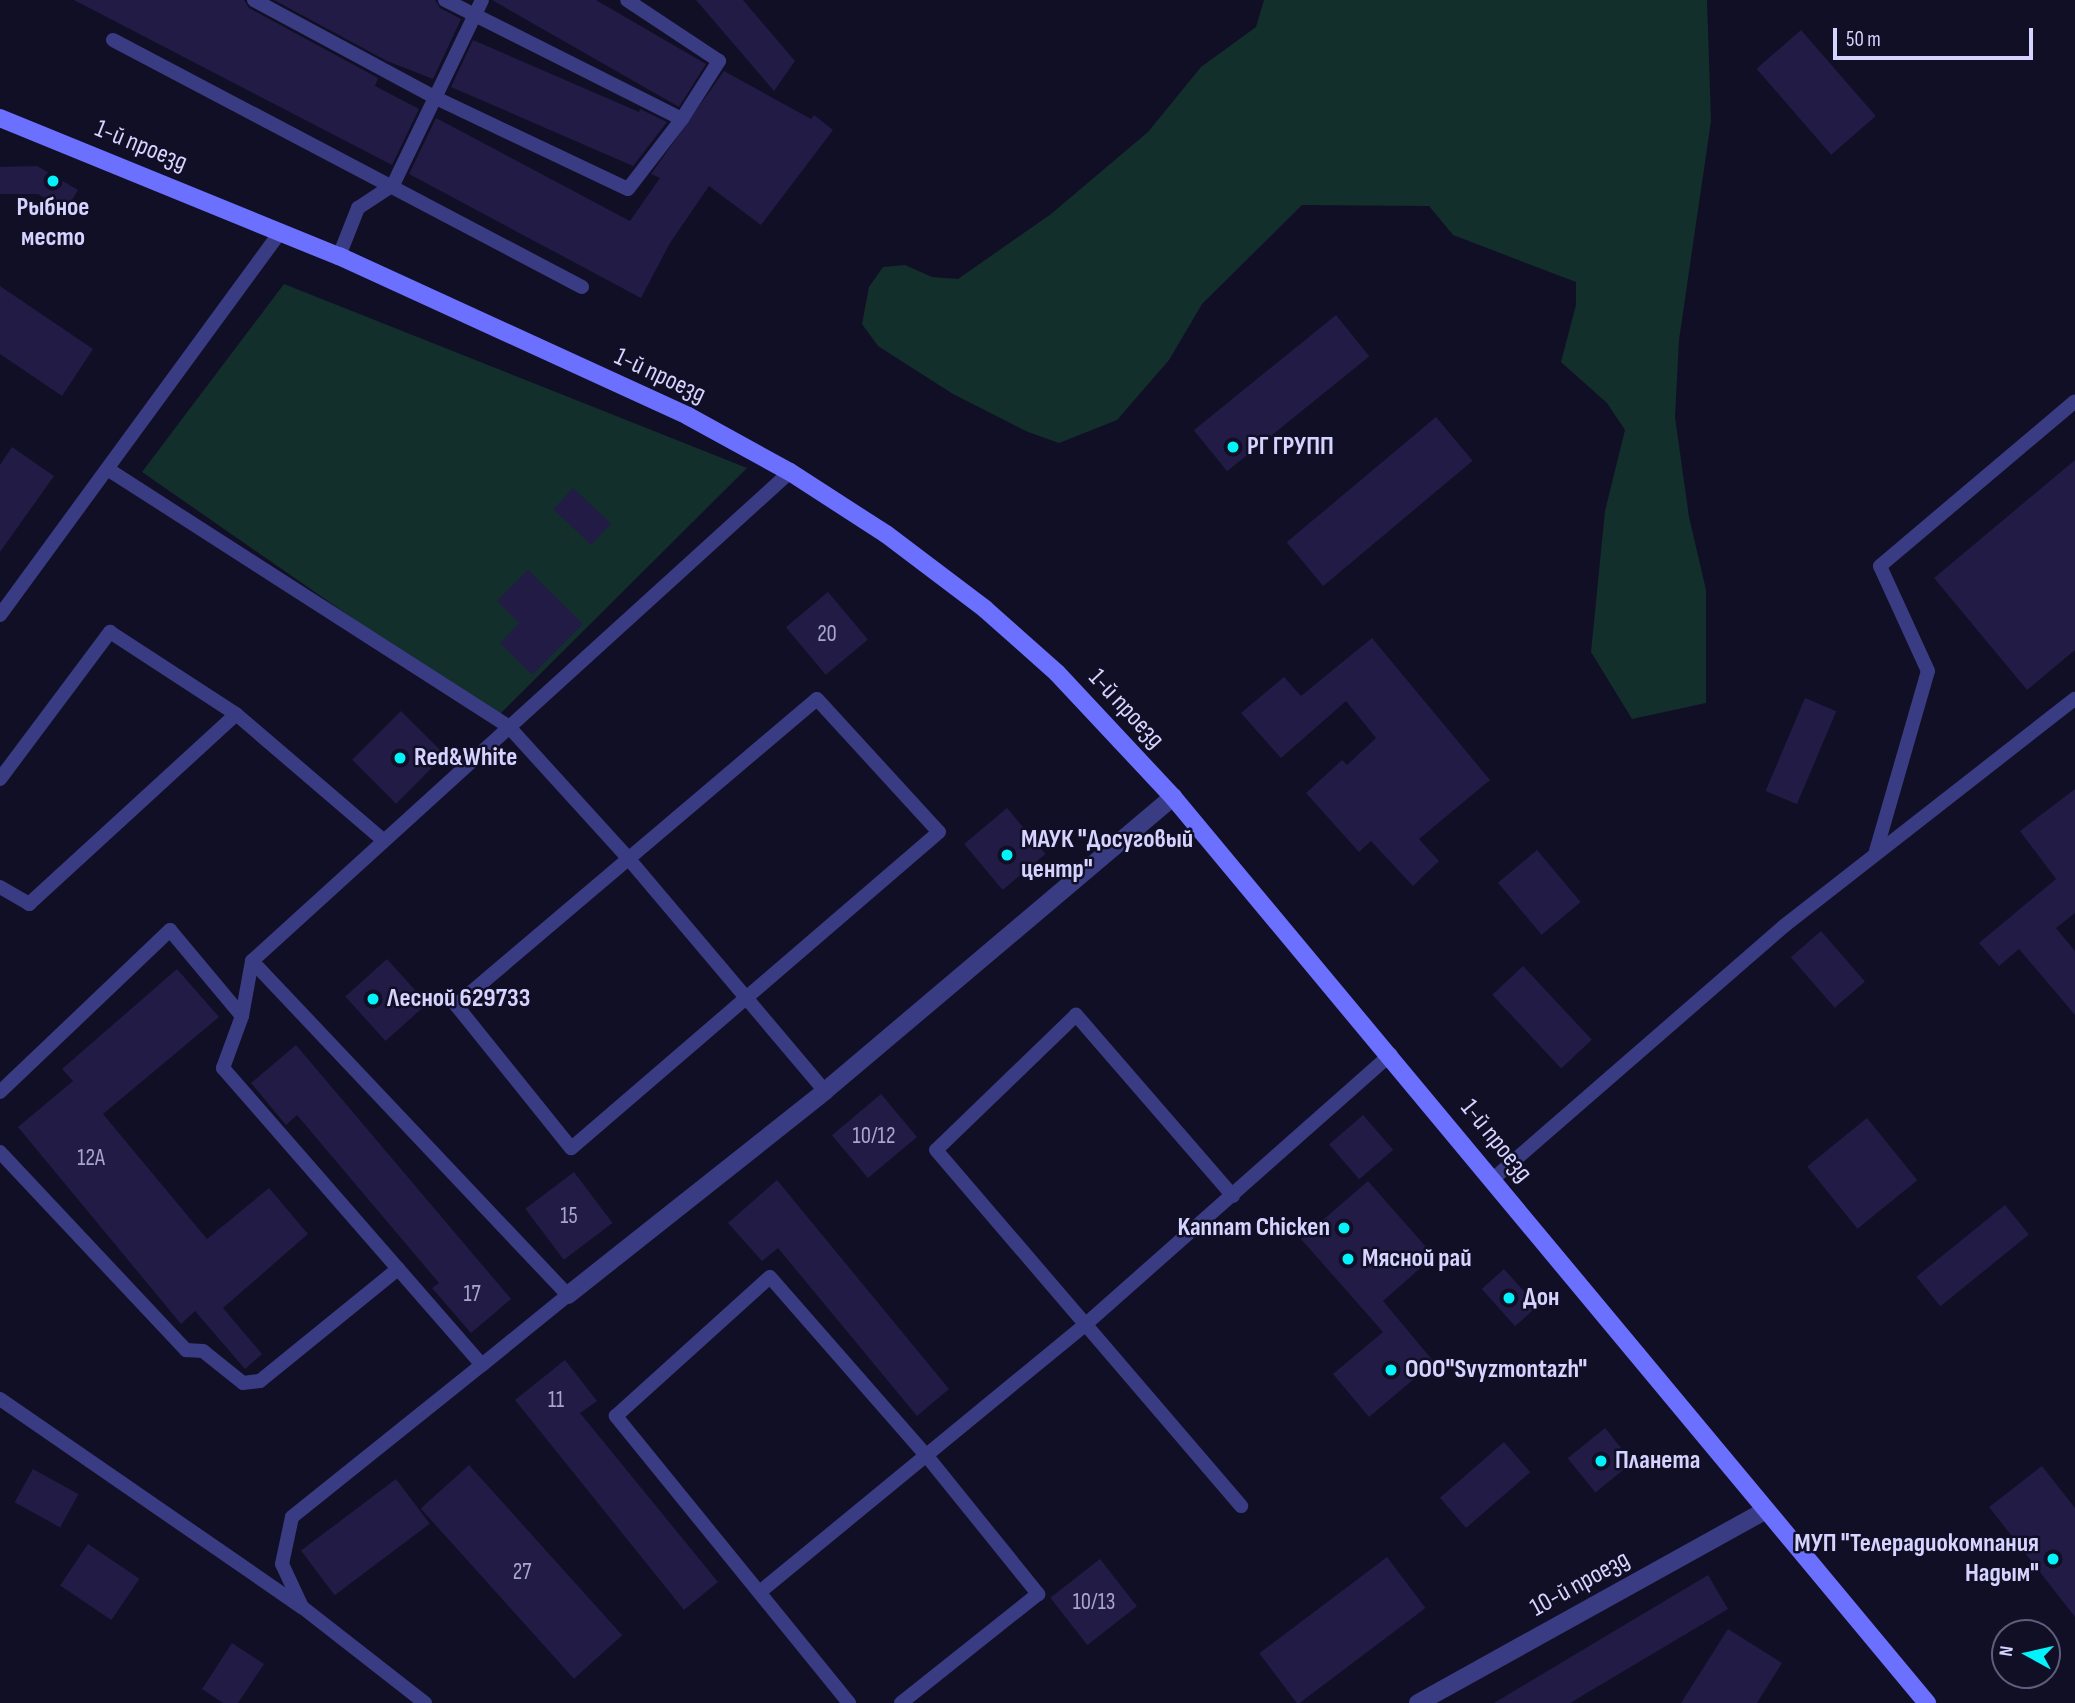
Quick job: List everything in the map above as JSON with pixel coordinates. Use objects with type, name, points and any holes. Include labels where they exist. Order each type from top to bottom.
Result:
[{"type":"street","name":"1-й проезд","points":[[0,118],[339,256],[688,416],[790,472],[886,534],[985,609],[1058,673],[1173,797],[1391,1054],[1927,1703]]},
{"type":"street","points":[[568,1295],[825,1091],[1173,797]]},
{"type":"street","name":"10-й проезд","points":[[1418,1703],[1766,1510]]},
{"type":"lane","points":[[254,0],[436,98],[628,189],[682,119],[719,61],[627,0]]},
{"type":"lane","points":[[445,0],[682,119]]},
{"type":"lane","points":[[339,256],[358,208],[393,185],[482,0]]},
{"type":"lane","points":[[113,40],[393,185],[582,288]]},
{"type":"lane","points":[[0,615],[109,470],[281,231]]},
{"type":"lane","points":[[1876,851],[1928,671],[1880,566],[2075,401]]},
{"type":"lane","points":[[109,470],[509,727],[628,858],[825,1091]]},
{"type":"lane","points":[[482,1365],[223,1068],[242,1016],[252,961],[790,472]]},
{"type":"lane","points":[[0,779],[110,632],[236,714],[383,840]]},
{"type":"lane","points":[[817,699],[939,832],[571,1148],[456,1005],[628,858],[817,699]]},
{"type":"lane","points":[[1493,1179],[1876,851],[2075,699]]},
{"type":"lane","points":[[0,887],[29,904],[236,714]]},
{"type":"lane","points":[[0,1092],[170,930],[242,1016]]},
{"type":"lane","points":[[252,961],[568,1295],[292,1517],[282,1564],[302,1606]]},
{"type":"lane","points":[[1233,1196],[1076,1015],[936,1150],[1241,1506]]},
{"type":"lane","points":[[761,1591],[1086,1325],[1391,1054]]},
{"type":"lane","points":[[0,1152],[186,1350],[203,1350],[243,1384],[260,1381],[398,1269]]},
{"type":"lane","points":[[849,1703],[617,1416],[771,1277],[926,1455],[1038,1594],[901,1703]]},
{"type":"lane","points":[[0,1399],[302,1606],[415,1700]]},
{"type":"green space","points":[[1264,0],[1707,0],[1711,121],[1679,340],[1675,417],[1689,517],[1706,590],[1706,703],[1632,719],[1591,652],[1605,511],[1625,430],[1607,403],[1561,362],[1576,305],[1576,282],[1453,235],[1429,206],[1302,205],[1202,304],[1169,360],[1117,420],[1059,443],[1028,432],[953,394],[878,346],[862,324],[869,287],[883,267],[905,265],[932,277],[958,279],[1051,214],[1148,132],[1201,67],[1256,27]]},
{"type":"green space","points":[[284,284],[747,468],[496,718],[142,472]]},
{"type":"building","points":[[74,0],[244,0],[249,8],[378,78],[375,86],[419,109],[392,165]]},
{"type":"building","points":[[274,0],[435,0],[440,8],[461,19],[433,79],[387,61]]},
{"type":"building","points":[[492,0],[596,0],[706,64],[679,107]]},
{"type":"building","points":[[696,0],[743,0],[795,61],[774,91]]},
{"type":"building","points":[[1801,30],[1876,116],[1831,155],[1756,69]]},
{"type":"building","points":[[473,40],[667,122],[633,166],[451,87]]},
{"type":"building","points":[[724,71],[811,119],[814,115],[833,130],[761,225],[709,186],[670,243],[641,298],[409,174],[436,118],[630,221],[660,178],[651,174]]},
{"type":"building","points":[[37,166],[78,190],[66,210],[38,194],[0,194],[0,167]]},
{"type":"building","points":[[0,286],[93,349],[62,396],[0,354]]},
{"type":"building","points":[[1336,315],[1369,356],[1227,471],[1194,430]]},
{"type":"building","points":[[1436,417],[1473,461],[1323,586],[1287,542]]},
{"type":"building","points":[[12,447],[54,476],[0,552],[0,465]]},
{"type":"building","points":[[2075,460],[2075,650],[2027,690],[1934,578]]},
{"type":"building","points":[[573,488],[611,523],[591,545],[553,509]]},
{"type":"building","points":[[528,570],[583,624],[532,675],[500,643],[519,623],[497,601]]},
{"type":"building","points":[[828,592],[868,639],[826,675],[786,627]]},
{"type":"building","points":[[1372,638],[1490,780],[1419,839],[1439,861],[1413,886],[1371,841],[1359,852],[1306,793],[1342,760],[1347,765],[1376,738],[1346,701],[1281,758],[1241,713],[1284,677],[1301,696]]},
{"type":"building","points":[[1805,698],[1836,711],[1797,804],[1766,791]]},
{"type":"building","name":"Red&White","points":[[401,711],[445,755],[396,804],[352,760]]},
{"type":"building","points":[[2075,789],[2075,913],[2056,928],[2075,951],[2075,1015],[2019,949],[1999,966],[1979,943],[2056,879],[2020,831]]},
{"type":"building","points":[[1007,808],[1046,854],[1003,890],[964,844]]},
{"type":"building","points":[[1537,850],[1581,902],[1542,935],[1498,883]]},
{"type":"building","points":[[1821,931],[1865,982],[1835,1008],[1791,957]]},
{"type":"building","points":[[387,959],[427,1004],[386,1041],[345,996]]},
{"type":"building","points":[[1523,966],[1592,1040],[1561,1069],[1492,995]]},
{"type":"building","points":[[177,969],[219,1017],[103,1114],[207,1239],[269,1188],[308,1234],[223,1308],[262,1354],[245,1369],[195,1311],[181,1324],[18,1127],[73,1081],[62,1069]]},
{"type":"building","points":[[296,1045],[511,1299],[471,1333],[432,1288],[439,1283],[297,1115],[286,1125],[251,1083]]},
{"type":"building","points":[[881,1094],[917,1137],[868,1178],[832,1135]]},
{"type":"building","points":[[1363,1115],[1393,1150],[1359,1179],[1329,1145]]},
{"type":"building","points":[[1867,1118],[1917,1180],[1858,1229],[1807,1166]]},
{"type":"building","points":[[574,1172],[613,1223],[564,1260],[525,1209]]},
{"type":"building","points":[[777,1180],[949,1389],[917,1416],[778,1248],[762,1261],[728,1223]]},
{"type":"building","points":[[1368,1181],[1434,1256],[1383,1301],[1434,1362],[1369,1417],[1333,1374],[1383,1332],[1301,1239]]},
{"type":"building","points":[[2005,1205],[2029,1235],[1940,1306],[1916,1277]]},
{"type":"building","name":"Дон","points":[[1504,1269],[1537,1306],[1515,1326],[1482,1289]]},
{"type":"building","points":[[565,1360],[597,1401],[580,1413],[718,1582],[684,1610],[515,1400]]},
{"type":"building","name":"Планета","points":[[1605,1428],[1633,1462],[1595,1492],[1568,1458]]},
{"type":"building","points":[[1504,1442],[1530,1472],[1466,1528],[1440,1498]]},
{"type":"building","points":[[469,1465],[622,1635],[574,1679],[421,1508]]},
{"type":"building","name":"МУП \"Телерадиокомпания Надым\"","points":[[2042,1466],[2075,1508],[2075,1617],[1989,1507]]},
{"type":"building","points":[[33,1469],[78,1494],[60,1527],[15,1502]]},
{"type":"building","points":[[396,1479],[430,1524],[335,1595],[301,1551]]},
{"type":"building","points":[[88,1544],[139,1579],[111,1620],[60,1585]]},
{"type":"building","points":[[1387,1557],[1426,1608],[1300,1703],[1297,1703],[1259,1653]]},
{"type":"building","points":[[1100,1559],[1137,1606],[1087,1645],[1050,1598]]},
{"type":"building","points":[[1708,1575],[1728,1609],[1570,1703],[1494,1703]]},
{"type":"building","points":[[1728,1629],[1782,1663],[1757,1703],[1681,1703]]},
{"type":"building","points":[[232,1643],[264,1664],[238,1703],[223,1703],[202,1689]]},
{"type":"place","name":"Рыбное место","points":[[53,181]]},
{"type":"place","name":"РГ ГРУПП","points":[[1233,447]]},
{"type":"place","name":"Red&White","points":[[400,758]]},
{"type":"place","name":"МАУК \"Досуговый центр\"","points":[[1007,855]]},
{"type":"place","name":"Лесной 629733","points":[[373,999]]},
{"type":"place","name":"Kannam Chicken","points":[[1344,1228]]},
{"type":"place","name":"Мясной рай","points":[[1348,1259]]},
{"type":"place","name":"Дон","points":[[1509,1298]]},
{"type":"place","name":"ООО\"Svyzmontazh\"","points":[[1391,1370]]},
{"type":"place","name":"Планета","points":[[1601,1461]]},
{"type":"place","name":"МУП \"Телерадиокомпания Надым\"","points":[[2053,1559]]}]
